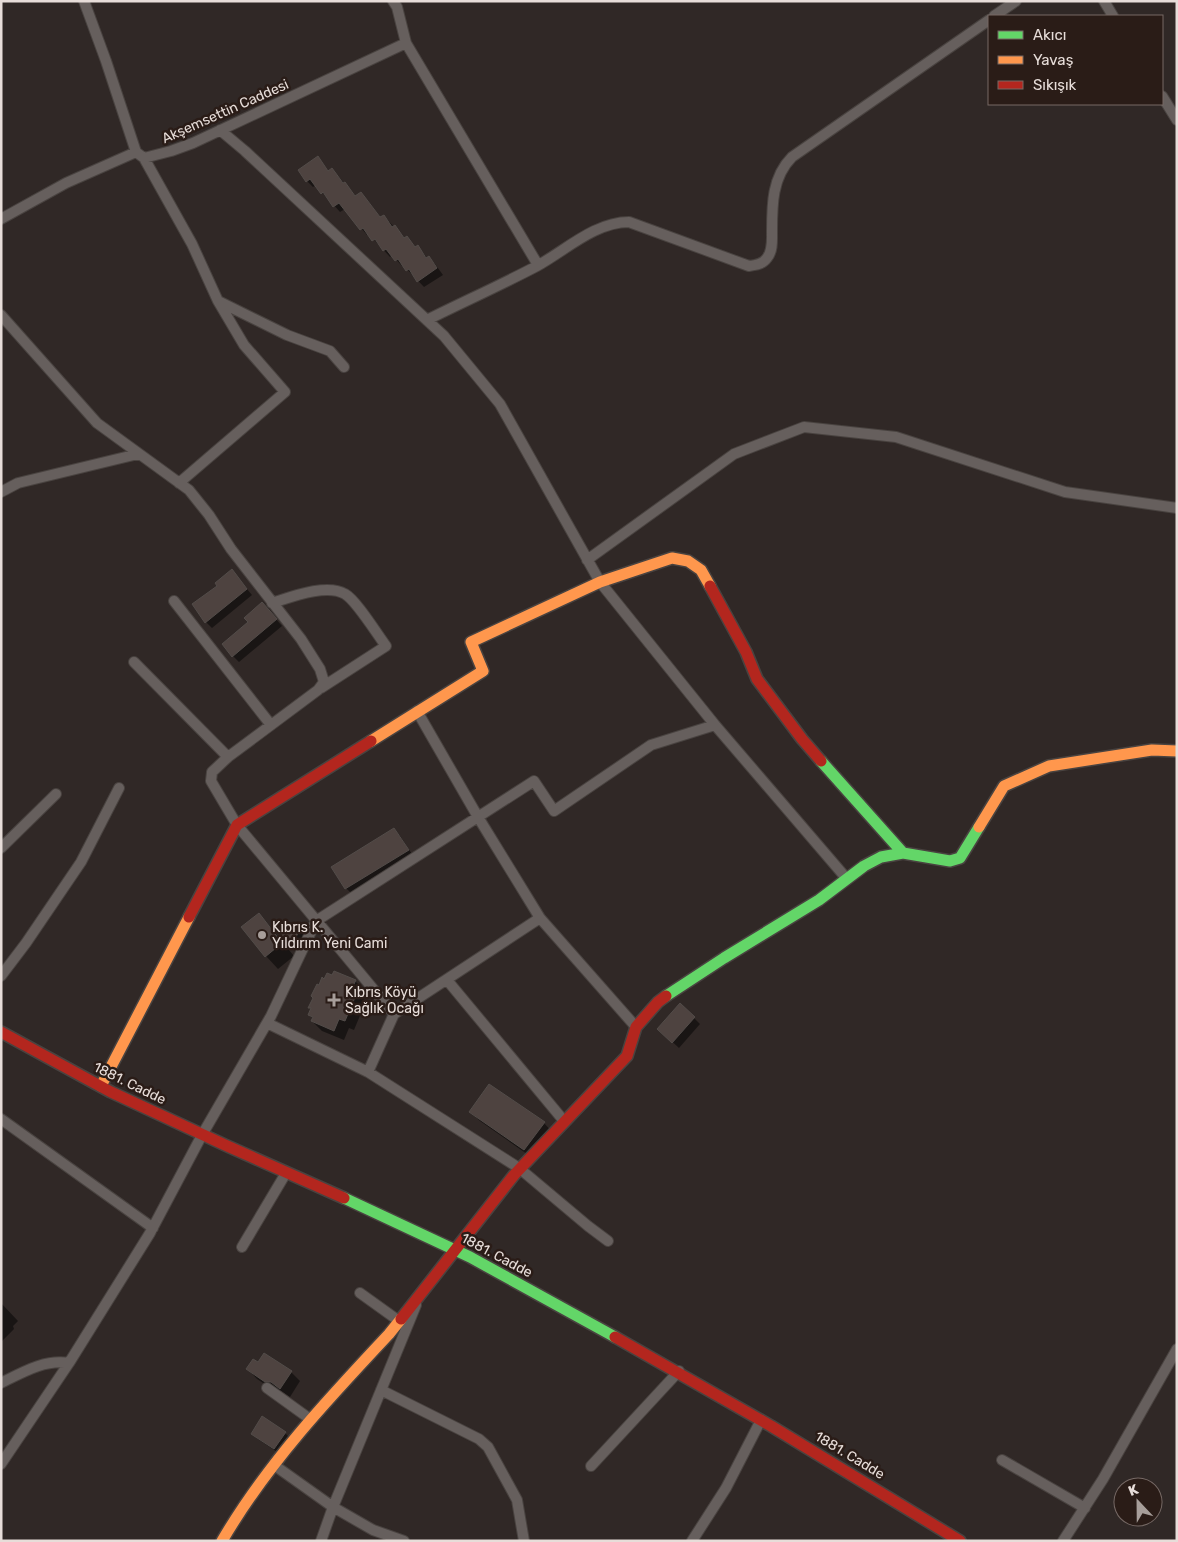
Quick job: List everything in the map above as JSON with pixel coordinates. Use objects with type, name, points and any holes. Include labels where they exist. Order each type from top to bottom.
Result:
[{"type":"street","points":[[84,1],[140,155],[192,244],[218,301],[244,345],[285,392],[179,483]]},
{"type":"street","points":[[995,15],[1016,1]]},
{"type":"street","points":[[1104,1],[1112,15]]},
{"type":"street","points":[[398,3],[406,43],[538,265]]},
{"type":"street","points":[[427,320],[538,265],[600,228],[620,222],[629,222],[749,266],[766,260],[772,246],[772,202],[775,185],[792,157],[988,21]]},
{"type":"street","name":"Akşemsettin Caddesi","points":[[1,219],[66,183],[140,155],[171,152],[193,143],[406,43]]},
{"type":"street","points":[[1163,98],[1177,120]]},
{"type":"street","points":[[220,130],[444,336],[500,404],[600,582],[715,725],[847,879]]},
{"type":"street","points":[[218,301],[287,335],[330,351],[344,367]]},
{"type":"street","points":[[1,315],[97,423],[189,490],[209,515],[231,549],[301,639],[320,669],[324,682],[318,690]]},
{"type":"street","points":[[588,560],[734,454],[804,427],[896,436],[1065,492],[1177,508]]},
{"type":"street","points":[[1,492],[18,483],[138,454]]},
{"type":"street","points":[[101,1086],[237,825],[483,671],[471,642],[600,582],[672,558],[688,561],[701,570],[746,652],[757,679],[802,739],[903,853]]},
{"type":"street","points":[[272,603],[310,592],[331,589],[345,594],[361,611],[386,646],[318,690],[228,757],[212,772],[210,781],[237,825],[394,1014]]},
{"type":"street","points":[[174,601],[271,725]]},
{"type":"street","points":[[134,662],[228,757]]},
{"type":"street","points":[[417,711],[478,817],[540,918],[636,1028]]},
{"type":"street","points":[[1,1464],[69,1363],[153,1228],[202,1134],[267,1023],[316,921],[534,781],[554,810],[650,745],[715,725]]},
{"type":"street","points":[[222,1541],[242,1507],[310,1419],[389,1334],[519,1168],[627,1056],[636,1028],[658,1002],[724,958],[818,900],[881,857],[903,853],[950,861],[960,858],[1004,786],[1049,766],[1152,750],[1177,751]]},
{"type":"street","points":[[1,976],[26,943],[81,862],[118,788]]},
{"type":"street","points":[[1,848],[56,794]]},
{"type":"street","points":[[368,1072],[394,1014],[540,918]]},
{"type":"street","points":[[446,980],[564,1121]]},
{"type":"street","points":[[267,1023],[368,1072],[519,1168],[608,1241]]},
{"type":"street","name":"1881. Cadde","points":[[1,1032],[44,1057],[101,1086],[455,1250],[680,1371],[960,1541]]},
{"type":"street","points":[[1,1119],[153,1228]]},
{"type":"street","points":[[242,1247],[286,1173]]},
{"type":"street","points":[[321,1541],[333,1507],[422,1292]]},
{"type":"street","points":[[360,1293],[399,1321]]},
{"type":"street","points":[[1063,1541],[1085,1508],[1177,1349]]},
{"type":"street","points":[[1,1383],[45,1364],[58,1361],[69,1363]]},
{"type":"street","points":[[592,1466],[680,1371]]},
{"type":"street","points":[[267,1388],[310,1419]]},
{"type":"street","points":[[381,1390],[479,1439],[488,1447],[517,1500],[524,1541]]},
{"type":"street","points":[[692,1541],[726,1488],[761,1420]]},
{"type":"street","points":[[1002,1460],[1085,1508]]},
{"type":"street","points":[[274,1465],[333,1507],[374,1530],[404,1541]]},
{"type":"building","points":[[318,156],[328,171],[332,168],[355,196],[361,192],[380,217],[384,215],[392,227],[395,225],[404,238],[407,236],[415,247],[418,245],[426,258],[429,256],[437,268],[417,282],[409,269],[406,271],[398,259],[395,261],[386,249],[383,251],[375,239],[372,241],[363,228],[360,230],[339,203],[333,207],[323,192],[321,194],[310,179],[306,182],[298,170]]},
{"type":"building","points":[[232,569],[247,589],[205,623],[192,604],[217,586],[215,583]]},
{"type":"building","points":[[262,602],[277,619],[232,657],[222,644],[248,622],[244,618]]},
{"type":"building","points":[[394,828],[409,850],[345,889],[331,867]]},
{"type":"building","name":"Kıbrıs K. Yıldırım Yeni Cami","points":[[259,913],[282,943],[265,957],[241,927]]},
{"type":"building","points":[[288,923],[300,929],[293,943],[281,937]]},
{"type":"building","name":"Kıbrıs Köyü Sağlık Ocağı","points":[[334,971],[356,980],[352,988],[356,990],[354,994],[356,995],[345,1021],[339,1019],[334,1031],[311,1021],[313,1017],[308,1015],[311,1008],[308,1008],[317,984],[319,985],[322,977],[324,979],[327,973],[332,975]]},
{"type":"building","points":[[680,1003],[695,1017],[672,1043],[657,1029]]},
{"type":"building","points":[[489,1084],[545,1122],[524,1150],[469,1112]]},
{"type":"building","points":[[264,1353],[292,1371],[280,1389],[271,1382],[265,1382],[246,1369],[253,1359],[258,1362]]},
{"type":"building","points":[[262,1416],[286,1432],[274,1449],[251,1434]]},
{"type":"traffic: fast","points":[[821,761],[903,853]]},
{"type":"traffic: fast","points":[[666,996],[819,900],[864,866],[881,857],[903,853],[950,861],[960,858],[979,827]]},
{"type":"traffic: fast","points":[[344,1198],[470,1257],[615,1337]]},
{"type":"traffic: slow","points":[[371,741],[483,671],[471,642],[600,582],[672,558],[688,561],[701,570],[710,586]]},
{"type":"traffic: slow","points":[[979,827],[1004,786],[1049,766],[1152,750],[1177,751]]},
{"type":"traffic: slow","points":[[101,1086],[189,917]]},
{"type":"traffic: slow","points":[[222,1541],[258,1485],[321,1408],[401,1319]]},
{"type":"traffic: jam","points":[[710,586],[746,652],[757,679],[821,761]]},
{"type":"traffic: jam","points":[[189,917],[237,825],[371,741]]},
{"type":"traffic: jam","points":[[401,1319],[514,1175],[627,1056],[636,1027],[658,1002],[666,996]]},
{"type":"traffic: jam","points":[[1,1032],[111,1092],[344,1198]]},
{"type":"traffic: jam","points":[[615,1337],[771,1426],[960,1541]]},
{"type":"place","name":"Kıbrıs K. Yıldırım Yeni Cami","points":[[262,935]]},
{"type":"place","name":"Kıbrıs Köyü Sağlık Ocağı","points":[[334,1000]]}]
